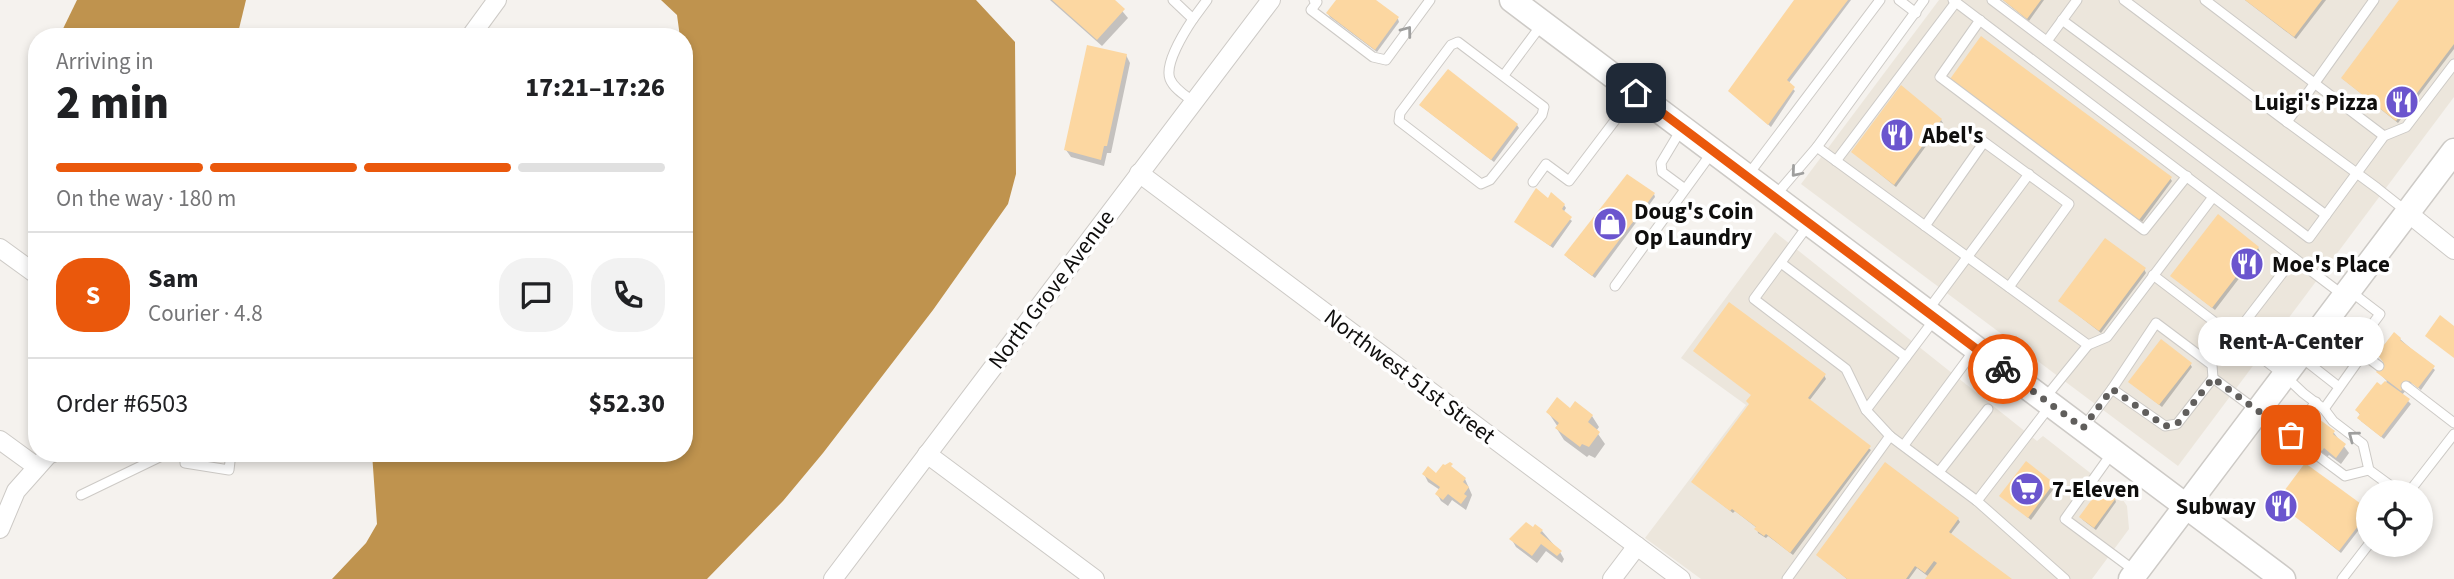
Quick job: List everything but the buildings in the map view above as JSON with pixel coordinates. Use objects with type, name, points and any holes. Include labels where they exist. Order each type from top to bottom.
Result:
[{"type":"main road","points":[[1529,10],[2283,579]]},
{"type":"main road","points":[[2134,576],[2454,151]]},
{"type":"street","points":[[477,28],[497,0]]},
{"type":"street","name":"North Grove Avenue","points":[[833,579],[1271,0]]},
{"type":"street","name":"Northwest 51st Street","points":[[1139,173],[1681,579]]},
{"type":"street","points":[[2408,213],[2454,250]]},
{"type":"street","points":[[0,248],[28,268]]},
{"type":"street","points":[[0,440],[28,460]]},
{"type":"street","points":[[927,454],[1094,579]]},
{"type":"street","points":[[30,462],[37,467]]},
{"type":"street","points":[[0,529],[16,491],[43,462]]},
{"type":"street","points":[[1612,579],[1637,546]]},
{"type":"lane","points":[[1173,0],[1193,19]]},
{"type":"lane","points":[[1194,102],[1175,86],[1169,78],[1169,70],[1181,37],[1208,0]]},
{"type":"lane","points":[[1747,176],[1880,0]]},
{"type":"lane","points":[[1899,0],[1916,13]]},
{"type":"lane","points":[[1775,197],[1817,147],[1924,0]]},
{"type":"lane","points":[[1992,0],[2309,239],[2384,136],[2406,127],[2454,64]]},
{"type":"lane","points":[[2047,41],[2077,0]]},
{"type":"lane","points":[[2123,0],[2408,213]]},
{"type":"lane","points":[[2205,0],[2384,136]]},
{"type":"lane","points":[[2287,122],[2373,0]]},
{"type":"lane","points":[[1316,1],[1311,10],[1373,57],[1386,60],[1428,1]]},
{"type":"lane","points":[[1836,161],[1954,1],[2294,258],[2381,314],[2355,348]]},
{"type":"lane","points":[[1504,75],[1529,10]]},
{"type":"lane","points":[[1980,20],[1940,77],[2144,230],[2187,176]]},
{"type":"lane","points":[[2062,20],[2326,215]]},
{"type":"lane","points":[[1462,43],[1504,75],[1544,107],[1542,115],[1490,180],[1481,184],[1399,121],[1400,113],[1451,45],[1462,43]]},
{"type":"lane","points":[[1533,182],[1546,164],[1569,181],[1636,93]]},
{"type":"lane","points":[[1682,128],[1661,163],[1662,172],[1685,189]]},
{"type":"lane","points":[[1925,226],[1984,142],[2029,174],[2069,204],[2009,287]]},
{"type":"lane","points":[[1817,147],[2088,345]]},
{"type":"lane","points":[[1615,286],[1713,151]]},
{"type":"lane","points":[[1866,410],[1906,358],[1967,256],[2029,174]]},
{"type":"lane","points":[[1976,501],[2088,345],[2106,337],[2213,197]]},
{"type":"lane","points":[[1809,223],[1754,299],[1846,369],[1866,410],[1890,436],[1976,501],[2065,579]]},
{"type":"lane","points":[[2234,336],[2294,258]]},
{"type":"lane","points":[[1780,263],[1906,358]]},
{"type":"lane","points":[[2153,275],[2234,336],[2339,387]]},
{"type":"lane","points":[[2083,428],[2156,323],[2212,365],[2213,378],[2177,424],[2165,426],[2112,389]]},
{"type":"lane","points":[[2323,324],[2379,366]]},
{"type":"lane","points":[[1904,445],[1976,348]]},
{"type":"lane","points":[[2291,435],[2339,387],[2363,354]]},
{"type":"lane","points":[[2291,365],[2333,421],[2363,444],[2370,470],[2383,480]]},
{"type":"lane","points":[[2213,378],[2345,476],[2370,470]]},
{"type":"lane","points":[[2406,386],[2454,423]]},
{"type":"lane","points":[[1939,472],[1987,409]]},
{"type":"lane","points":[[2418,480],[2454,434]]},
{"type":"lane","points":[[1787,579],[1890,436]]},
{"type":"lane","points":[[2113,451],[2065,519],[2134,576]]},
{"type":"lane","points":[[81,495],[149,462]]},
{"type":"lane","points":[[185,462],[229,470],[230,462]]},
{"type":"lane","points":[[2342,579],[2359,557]]},
{"type":"shaded area","points":[[77,0],[246,0],[239,28],[63,28]]},
{"type":"shaded area","points":[[661,0],[976,0],[1015,42],[1016,174],[1008,204],[933,310],[823,453],[783,501],[707,579],[332,579],[366,543],[377,524],[373,462],[693,462],[693,28],[679,28],[677,15]]},
{"type":"shaded area","points":[[1939,0],[2454,0],[2454,97],[2178,466],[1801,184]]},
{"type":"shaded area","points":[[1775,232],[2037,441],[2043,436],[2121,497],[2127,506],[2129,529],[2092,579],[1701,579],[1645,538],[1746,405],[1681,358]]},
{"type":"way so far","points":[[2003,369],[2083,428],[2112,389],[2165,426],[2177,424],[2213,378],[2291,435]]},
{"type":"place","name":"Luigi's Pizza","points":[[2402,102]]},
{"type":"place","name":"Abel's","points":[[1897,135]]},
{"type":"place","name":"Doug's Coin Op Laundry","points":[[1610,224]]},
{"type":"place","name":"Moe's Place","points":[[2247,264]]},
{"type":"place","name":"Rent-A-Center","points":[[2291,435]]},
{"type":"place","name":"7-Eleven","points":[[2027,489]]},
{"type":"place","name":"Subway","points":[[2281,506]]},
{"type":"route","points":[[1636,93],[2003,369]]}]
